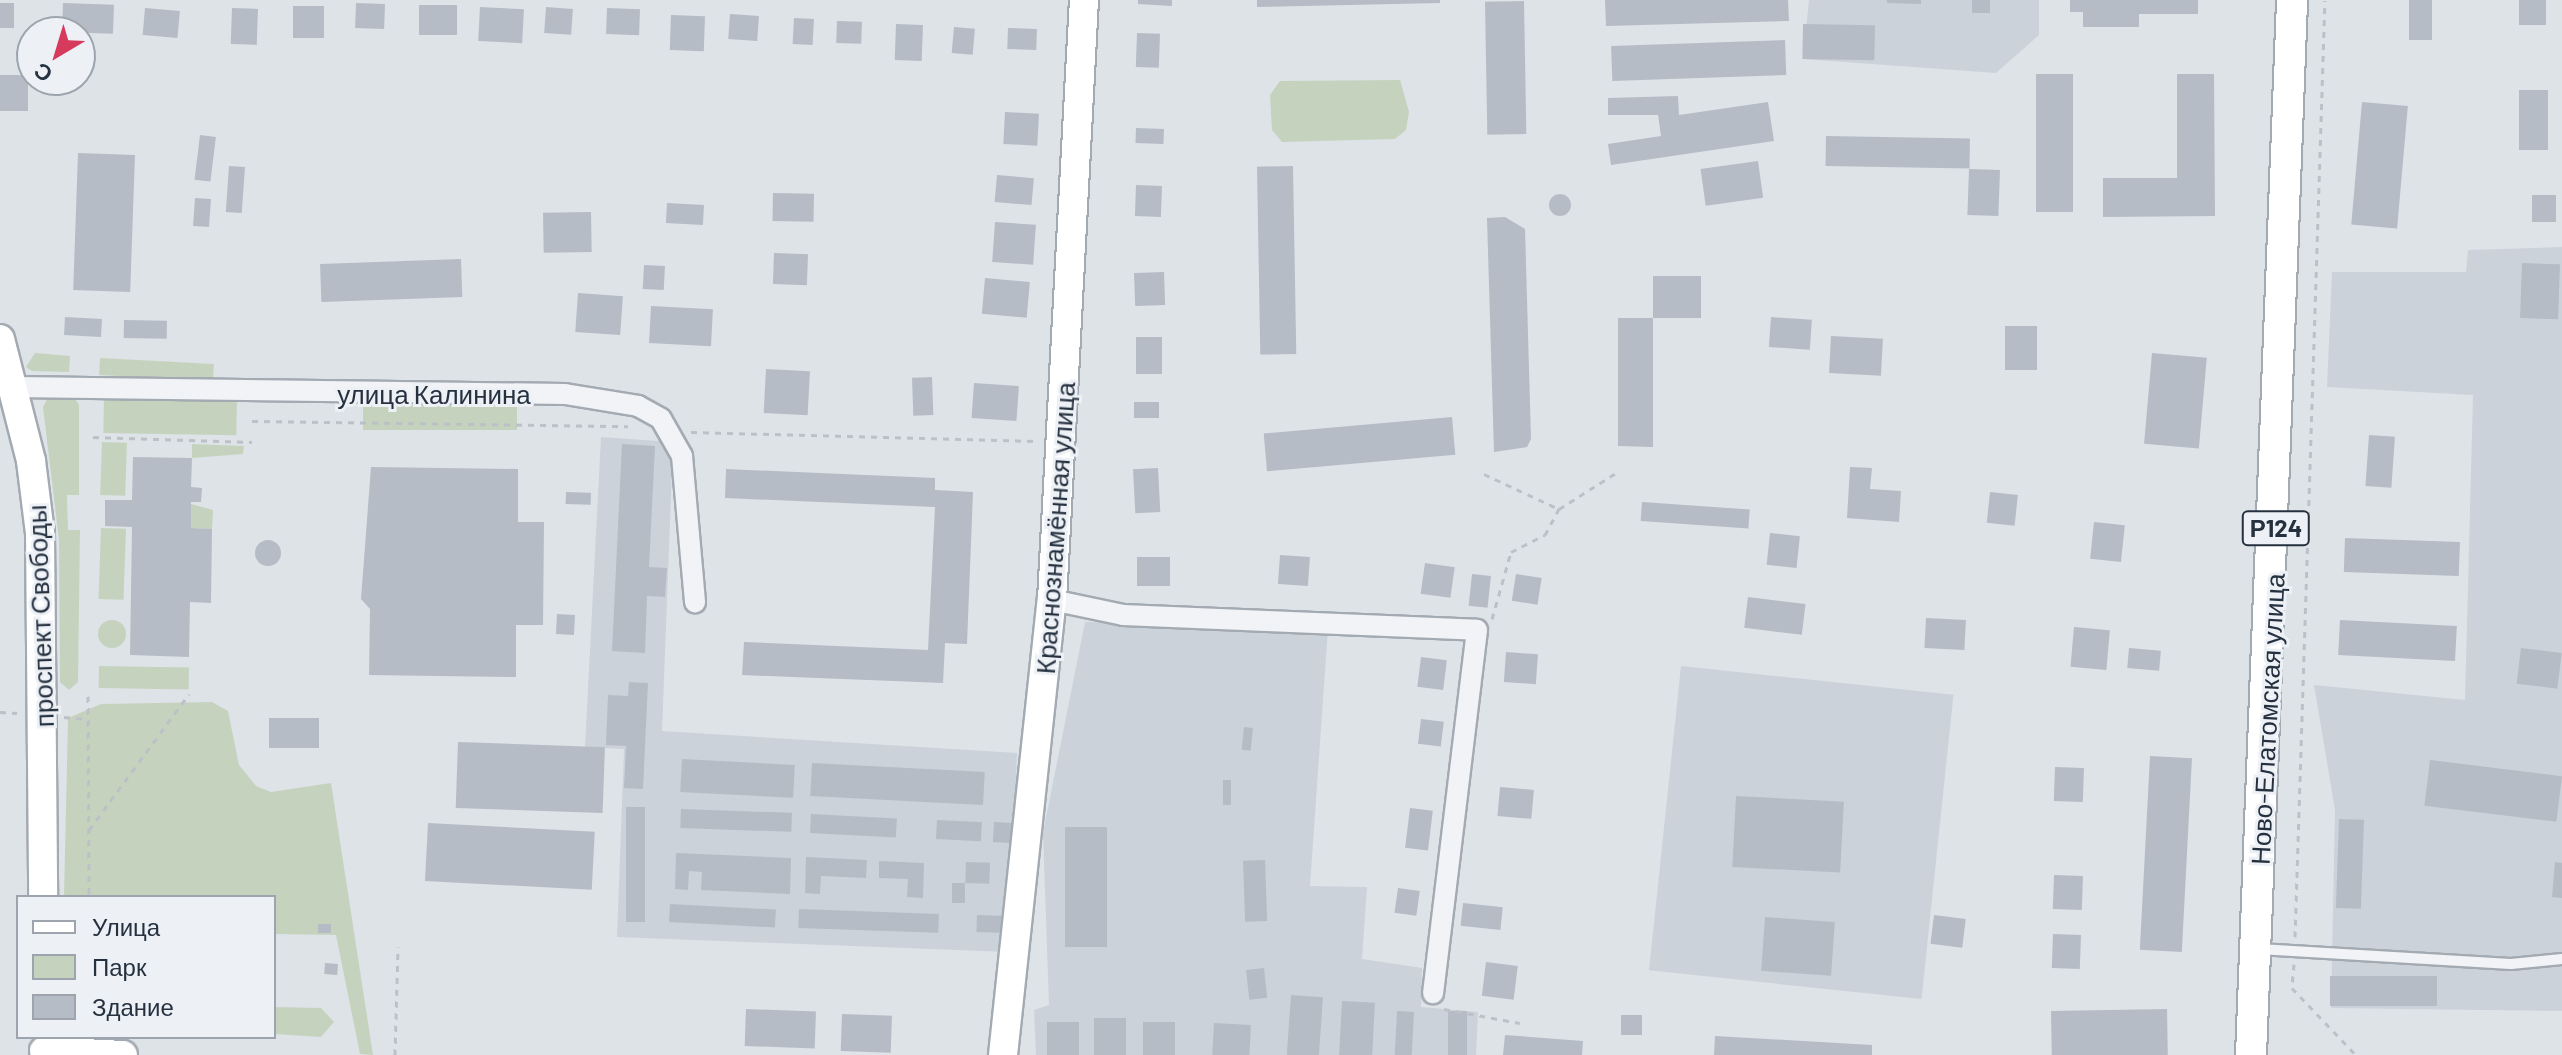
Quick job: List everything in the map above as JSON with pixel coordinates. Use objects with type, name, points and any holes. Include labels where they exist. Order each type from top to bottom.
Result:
[{"type":"main road","name":"Ново-Елатомская улица","points":[[2251,1055],[2292,0]]},
{"type":"street","name":"Краснознамённая улица","points":[[1003,1055],[1052,600],[1063,441],[1084,0]]},
{"type":"street","name":"проспект Свободы","points":[[0,339],[14,387],[40,533],[43,895]]},
{"type":"street","name":"улица Калинина","points":[[14,387],[565,394],[638,406],[669,429]]},
{"type":"street","points":[[669,429],[683,464],[695,602]]},
{"type":"street","points":[[1052,600],[1123,615],[1477,630],[1433,993]]},
{"type":"street","points":[[44,1048],[123,1055]]},
{"type":"lane","points":[[2257,949],[2511,964],[2562,959]]},
{"type":"path","points":[[2325,0],[2292,988],[2356,1055]]},
{"type":"path","points":[[252,421],[1063,441]]},
{"type":"path","points":[[93,437],[252,442]]},
{"type":"path","points":[[1477,630],[1494,616],[1511,552],[1545,535],[1559,509],[1619,471]]},
{"type":"path","points":[[1484,474],[1559,509]]},
{"type":"path","points":[[89,831],[189,694]]},
{"type":"path","points":[[88,696],[89,895]]},
{"type":"path","points":[[395,1055],[398,947]]},
{"type":"path","points":[[1433,993],[1445,1010],[1520,1023]]},
{"type":"shaded area","points":[[1809,0],[2039,0],[2039,35],[1996,73],[1803,59]]},
{"type":"shaded area","points":[[2562,247],[2562,1011],[2331,1008],[2335,810],[2314,685],[2465,700],[2473,395],[2327,387],[2332,272],[2466,272],[2468,250]]},
{"type":"shaded area","points":[[601,437],[673,442],[662,731],[1017,753],[1009,952],[617,937],[624,749],[585,747]]},
{"type":"shaded area","points":[[1085,622],[1328,628],[1310,886],[1367,887],[1362,959],[1422,968],[1421,1007],[1478,1012],[1476,1055],[1036,1055],[1034,1010],[1049,1005],[1043,833]]},
{"type":"shaded area","points":[[1681,666],[1953,695],[1922,999],[1649,970]]},
{"type":"green space","points":[[1400,80],[1409,112],[1406,130],[1395,139],[1282,142],[1272,130],[1270,95],[1280,81]]},
{"type":"green space","points":[[35,353],[70,356],[69,372],[32,371],[26,367]]},
{"type":"green space","points":[[100,358],[214,364],[213,381],[99,375]]},
{"type":"green space","points":[[72,394],[79,405],[79,495],[67,495],[68,530],[80,530],[78,682],[69,690],[60,682],[59,540],[43,407],[48,397]]},
{"type":"green space","points":[[104,397],[237,399],[236,435],[103,433]]},
{"type":"green space","points":[[363,401],[517,401],[517,430],[363,430]]},
{"type":"green space","points":[[102,442],[127,443],[125,496],[100,495]]},
{"type":"green space","points":[[192,444],[244,446],[243,454],[192,458]]},
{"type":"green space","points":[[191,504],[213,510],[212,529],[191,528]]},
{"type":"green space","points":[[101,528],[126,529],[124,600],[99,599]]},
{"type":"green space","points":[[112,620],[122,624],[126,634],[122,644],[112,648],[102,644],[98,634],[102,624]]},
{"type":"green space","points":[[99,666],[189,668],[189,690],[99,688]]},
{"type":"green space","points":[[212,702],[228,711],[239,765],[256,786],[271,792],[331,783],[373,1055],[360,1054],[336,935],[276,934],[276,895],[64,895],[68,718],[101,704]]},
{"type":"green space","points":[[276,1007],[321,1008],[334,1022],[321,1037],[276,1034]]},
{"type":"building","points":[[1138,0],[1172,0],[1172,6],[1138,4]]},
{"type":"building","points":[[1257,0],[1440,0],[1440,3],[1257,7]]},
{"type":"building","points":[[1605,0],[1788,0],[1789,21],[1606,26]]},
{"type":"building","points":[[1887,0],[1921,0],[1921,4],[1887,3]]},
{"type":"building","points":[[1972,0],[1990,0],[1990,13],[1972,13]]},
{"type":"building","points":[[2070,0],[2198,0],[2198,14],[2139,14],[2139,27],[2083,27],[2083,12],[2070,12]]},
{"type":"building","points":[[2409,0],[2432,0],[2432,40],[2409,40]]},
{"type":"building","points":[[2519,0],[2546,0],[2546,25],[2519,25]]},
{"type":"building","points":[[1524,1],[1526,134],[1487,135],[1485,2]]},
{"type":"building","points":[[0,3],[14,3],[14,28],[0,28]]},
{"type":"building","points":[[63,3],[114,5],[113,34],[96,33],[96,16],[63,16]]},
{"type":"building","points":[[356,3],[385,4],[384,29],[355,28]]},
{"type":"building","points":[[419,5],[457,5],[457,35],[419,35]]},
{"type":"building","points":[[293,6],[324,6],[324,38],[293,38]]},
{"type":"building","points":[[480,7],[524,9],[522,43],[478,41]]},
{"type":"building","points":[[546,7],[573,9],[571,35],[544,33]]},
{"type":"building","points":[[145,8],[180,11],[178,38],[143,35]]},
{"type":"building","points":[[232,8],[258,9],[257,45],[231,44]]},
{"type":"building","points":[[607,8],[640,9],[639,35],[606,34]]},
{"type":"building","points":[[730,14],[759,16],[757,41],[728,39]]},
{"type":"building","points":[[671,15],[705,16],[704,51],[670,50]]},
{"type":"building","points":[[794,18],[814,19],[813,45],[793,44]]},
{"type":"building","points":[[837,21],[862,22],[861,44],[836,43]]},
{"type":"building","points":[[896,24],[923,25],[922,61],[895,60]]},
{"type":"building","points":[[1803,24],[1875,25],[1874,60],[1802,59]]},
{"type":"building","points":[[954,27],[975,29],[973,55],[952,53]]},
{"type":"building","points":[[1008,28],[1037,29],[1036,50],[1007,49]]},
{"type":"building","points":[[1137,33],[1160,34],[1159,68],[1136,67]]},
{"type":"building","points":[[1785,40],[1786,75],[1612,81],[1611,46]]},
{"type":"building","points":[[2036,74],[2073,74],[2073,212],[2036,212]]},
{"type":"building","points":[[2177,74],[2214,74],[2215,216],[2103,217],[2103,178],[2177,178]]},
{"type":"building","points":[[0,75],[16,75],[16,96],[28,96],[28,111],[0,111]]},
{"type":"building","points":[[2519,90],[2548,90],[2548,150],[2519,150]]},
{"type":"building","points":[[1678,96],[1679,115],[1768,102],[1774,141],[1611,165],[1608,144],[1661,136],[1658,115],[1608,115],[1608,98]]},
{"type":"building","points":[[2362,102],[2408,106],[2397,229],[2351,225]]},
{"type":"building","points":[[1005,112],[1039,114],[1037,146],[1003,144]]},
{"type":"building","points":[[1136,128],[1164,129],[1163,144],[1135,143]]},
{"type":"building","points":[[200,135],[216,137],[210,182],[195,180]]},
{"type":"building","points":[[1826,136],[1970,139],[1969,169],[1825,166]]},
{"type":"building","points":[[78,153],[135,155],[130,292],[73,290]]},
{"type":"building","points":[[1758,161],[1763,198],[1706,206],[1701,169]]},
{"type":"building","points":[[229,166],[245,167],[242,213],[226,212]]},
{"type":"building","points":[[1293,166],[1296,354],[1260,355],[1257,167]]},
{"type":"building","points":[[1969,169],[2000,170],[1998,216],[1967,215]]},
{"type":"building","points":[[997,175],[1034,178],[1032,205],[995,202]]},
{"type":"building","points":[[1136,185],[1162,186],[1161,217],[1135,216]]},
{"type":"building","points":[[773,193],[814,194],[814,222],[773,221]]},
{"type":"building","points":[[1560,194],[1568,197],[1571,205],[1568,213],[1560,216],[1552,213],[1549,205],[1552,197]]},
{"type":"building","points":[[2532,195],[2556,195],[2556,222],[2532,222]]},
{"type":"building","points":[[195,198],[211,199],[209,227],[193,226]]},
{"type":"building","points":[[667,203],[704,205],[703,225],[666,223]]},
{"type":"building","points":[[591,212],[592,252],[544,253],[543,213]]},
{"type":"building","points":[[1505,217],[1525,229],[1531,439],[1527,447],[1494,452],[1487,218]]},
{"type":"building","points":[[995,222],[1036,225],[1033,265],[992,262]]},
{"type":"building","points":[[774,253],[808,254],[807,285],[773,284]]},
{"type":"building","points":[[461,259],[462,297],[321,302],[320,264]]},
{"type":"building","points":[[2522,263],[2560,264],[2558,319],[2520,318]]},
{"type":"building","points":[[644,265],[665,266],[664,290],[643,289]]},
{"type":"building","points":[[1164,272],[1165,305],[1135,306],[1134,273]]},
{"type":"building","points":[[1653,276],[1701,276],[1701,318],[1653,318]]},
{"type":"building","points":[[985,278],[1030,282],[1027,318],[982,314]]},
{"type":"building","points":[[578,293],[623,296],[620,335],[575,332]]},
{"type":"building","points":[[651,306],[713,309],[711,346],[649,343]]},
{"type":"building","points":[[65,317],[102,319],[101,337],[64,335]]},
{"type":"building","points":[[1771,317],[1812,320],[1810,350],[1769,347]]},
{"type":"building","points":[[1618,318],[1653,318],[1653,447],[1618,446]]},
{"type":"building","points":[[124,320],[167,321],[167,339],[124,338]]},
{"type":"building","points":[[2005,326],[2037,326],[2037,370],[2005,370]]},
{"type":"building","points":[[1831,336],[1883,339],[1881,376],[1829,373]]},
{"type":"building","points":[[1136,337],[1162,337],[1162,374],[1136,374]]},
{"type":"building","points":[[2152,353],[2207,358],[2199,448],[2144,444]]},
{"type":"building","points":[[766,369],[810,371],[808,415],[764,413]]},
{"type":"building","points":[[932,377],[933,415],[913,416],[912,378]]},
{"type":"building","points":[[974,383],[1019,386],[1016,421],[972,418]]},
{"type":"building","points":[[1134,402],[1159,402],[1159,418],[1134,418]]},
{"type":"building","points":[[1452,417],[1455,455],[1267,471],[1264,433]]},
{"type":"building","points":[[2369,435],[2395,437],[2391,488],[2365,486]]},
{"type":"building","points":[[622,444],[655,446],[649,567],[667,568],[665,597],[647,596],[645,653],[612,651]]},
{"type":"building","points":[[133,457],[192,458],[191,487],[202,488],[201,502],[191,502],[191,528],[212,529],[211,603],[190,602],[189,657],[130,655],[132,527],[105,526],[105,500],[132,500]]},
{"type":"building","points":[[371,467],[518,469],[518,522],[544,522],[543,625],[516,625],[516,677],[369,675],[370,609],[361,599]]},
{"type":"building","points":[[1850,467],[1872,468],[1870,489],[1901,491],[1899,522],[1847,518]]},
{"type":"building","points":[[1158,468],[1160,512],[1135,513],[1133,469]]},
{"type":"building","points":[[726,469],[935,478],[935,490],[973,492],[967,644],[945,643],[943,683],[742,675],[744,642],[928,650],[935,507],[725,498]]},
{"type":"building","points":[[566,492],[591,493],[591,505],[566,504]]},
{"type":"building","points":[[1990,492],[2018,495],[2015,526],[1987,523]]},
{"type":"building","points":[[1642,502],[1750,510],[1748,528],[1641,521]]},
{"type":"building","points":[[2094,522],[2125,525],[2121,562],[2090,559]]},
{"type":"building","points":[[1770,533],[1800,536],[1796,568],[1767,565]]},
{"type":"building","points":[[2345,538],[2460,542],[2459,576],[2344,572]]},
{"type":"building","points":[[268,540],[277,544],[281,553],[277,562],[268,566],[259,562],[255,553],[259,544]]},
{"type":"building","points":[[1280,555],[1310,557],[1308,586],[1278,584]]},
{"type":"building","points":[[1137,557],[1170,557],[1170,586],[1137,586]]},
{"type":"building","points":[[1425,563],[1455,567],[1450,598],[1421,594]]},
{"type":"building","points":[[1472,574],[1491,576],[1488,608],[1469,606]]},
{"type":"building","points":[[1516,574],[1542,578],[1537,605],[1512,601]]},
{"type":"building","points":[[1748,597],[1806,604],[1802,635],[1744,628]]},
{"type":"building","points":[[557,614],[575,615],[574,635],[556,634]]},
{"type":"building","points":[[1926,618],[1966,620],[1964,650],[1924,648]]},
{"type":"building","points":[[2340,620],[2457,626],[2455,661],[2338,655]]},
{"type":"building","points":[[2074,627],[2110,630],[2106,670],[2071,667]]},
{"type":"building","points":[[2129,648],[2161,651],[2159,671],[2127,668]]},
{"type":"building","points":[[2521,648],[2562,653],[2557,689],[2517,684]]},
{"type":"building","points":[[1506,652],[1538,654],[1536,684],[1504,682]]},
{"type":"building","points":[[1421,657],[1447,660],[1443,690],[1417,687]]},
{"type":"building","points":[[629,682],[648,683],[643,789],[624,788],[626,746],[606,745],[608,695],[628,696]]},
{"type":"building","points":[[269,718],[319,718],[319,748],[269,748]]},
{"type":"building","points":[[1421,719],[1444,722],[1441,747],[1418,744]]},
{"type":"building","points":[[1244,727],[1253,728],[1251,751],[1242,750]]},
{"type":"building","points":[[458,742],[605,747],[603,813],[456,808]]},
{"type":"building","points":[[2150,756],[2192,758],[2182,952],[2140,950]]},
{"type":"building","points":[[682,759],[795,765],[793,798],[680,792]]},
{"type":"building","points":[[2430,760],[2562,776],[2556,822],[2424,806]]},
{"type":"building","points":[[812,763],[985,772],[983,805],[810,796]]},
{"type":"building","points":[[2055,767],[2084,768],[2083,802],[2054,801]]},
{"type":"building","points":[[1223,780],[1231,780],[1231,805],[1223,805]]},
{"type":"building","points":[[1500,787],[1534,790],[1531,819],[1497,816]]},
{"type":"building","points":[[1736,796],[1844,802],[1840,873],[1732,867]]},
{"type":"building","points":[[626,807],[645,807],[645,922],[626,922]]},
{"type":"building","points":[[1410,808],[1433,811],[1428,851],[1405,848]]},
{"type":"building","points":[[681,809],[792,813],[791,832],[680,828]]},
{"type":"building","points":[[811,814],[897,819],[896,837],[810,833]]},
{"type":"building","points":[[2339,819],[2364,820],[2361,909],[2336,908]]},
{"type":"building","points":[[937,820],[982,822],[981,841],[936,839]]},
{"type":"building","points":[[994,822],[1012,823],[1011,843],[993,842]]},
{"type":"building","points":[[428,823],[595,832],[592,890],[425,881]]},
{"type":"building","points":[[1065,827],[1107,827],[1107,947],[1065,947]]},
{"type":"building","points":[[676,853],[791,858],[790,894],[701,890],[702,872],[689,871],[688,890],[675,889]]},
{"type":"building","points":[[806,857],[867,860],[866,878],[821,876],[820,894],[805,893]]},
{"type":"building","points":[[1265,860],[1267,921],[1245,922],[1243,861]]},
{"type":"building","points":[[879,861],[924,863],[923,898],[907,897],[908,879],[879,878]]},
{"type":"building","points":[[966,862],[990,863],[989,884],[965,883]]},
{"type":"building","points":[[2555,862],[2562,863],[2562,898],[2552,897]]},
{"type":"building","points":[[2054,875],[2083,876],[2082,910],[2053,909]]},
{"type":"building","points":[[952,883],[965,883],[965,903],[952,903]]},
{"type":"building","points":[[1398,888],[1420,891],[1416,916],[1395,913]]},
{"type":"building","points":[[1463,903],[1503,907],[1500,930],[1461,926]]},
{"type":"building","points":[[670,904],[776,910],[775,928],[669,922]]},
{"type":"building","points":[[799,909],[939,914],[938,933],[798,928]]},
{"type":"building","points":[[977,915],[1007,916],[1006,933],[976,932]]},
{"type":"building","points":[[1934,915],[1966,919],[1962,948],[1930,944]]},
{"type":"building","points":[[1765,917],[1835,922],[1831,976],[1761,971]]},
{"type":"building","points":[[318,924],[331,924],[331,933],[318,933]]},
{"type":"building","points":[[2053,934],[2081,935],[2080,969],[2052,968]]},
{"type":"building","points":[[1486,962],[1518,966],[1514,1000],[1482,996]]},
{"type":"building","points":[[325,963],[338,964],[337,975],[324,974]]},
{"type":"building","points":[[1264,968],[1267,998],[1249,1000],[1246,970]]},
{"type":"building","points":[[2330,976],[2437,976],[2437,1006],[2330,1006]]},
{"type":"building","points":[[1291,995],[1323,997],[1319,1055],[1287,1055]]},
{"type":"building","points":[[1342,1001],[1375,1003],[1372,1055],[1339,1055]]},
{"type":"building","points":[[746,1009],[816,1011],[815,1048],[745,1046]]},
{"type":"building","points":[[2167,1009],[2168,1055],[2052,1055],[2051,1011]]},
{"type":"building","points":[[1397,1011],[1414,1012],[1412,1055],[1395,1055]]},
{"type":"building","points":[[1448,1011],[1467,1011],[1467,1055],[1448,1055]]},
{"type":"building","points":[[842,1014],[892,1016],[891,1053],[841,1051]]},
{"type":"building","points":[[1621,1015],[1642,1015],[1642,1035],[1621,1035]]},
{"type":"building","points":[[1094,1018],[1126,1018],[1126,1055],[1094,1055]]},
{"type":"building","points":[[1047,1022],[1079,1022],[1079,1055],[1047,1055]]},
{"type":"building","points":[[1143,1022],[1175,1022],[1175,1055],[1143,1055]]},
{"type":"building","points":[[1214,1023],[1251,1025],[1249,1055],[1212,1055]]},
{"type":"building","points":[[1505,1035],[1583,1041],[1582,1055],[1503,1055]]},
{"type":"building","points":[[1715,1036],[1872,1045],[1872,1055],[1714,1055]]}]
